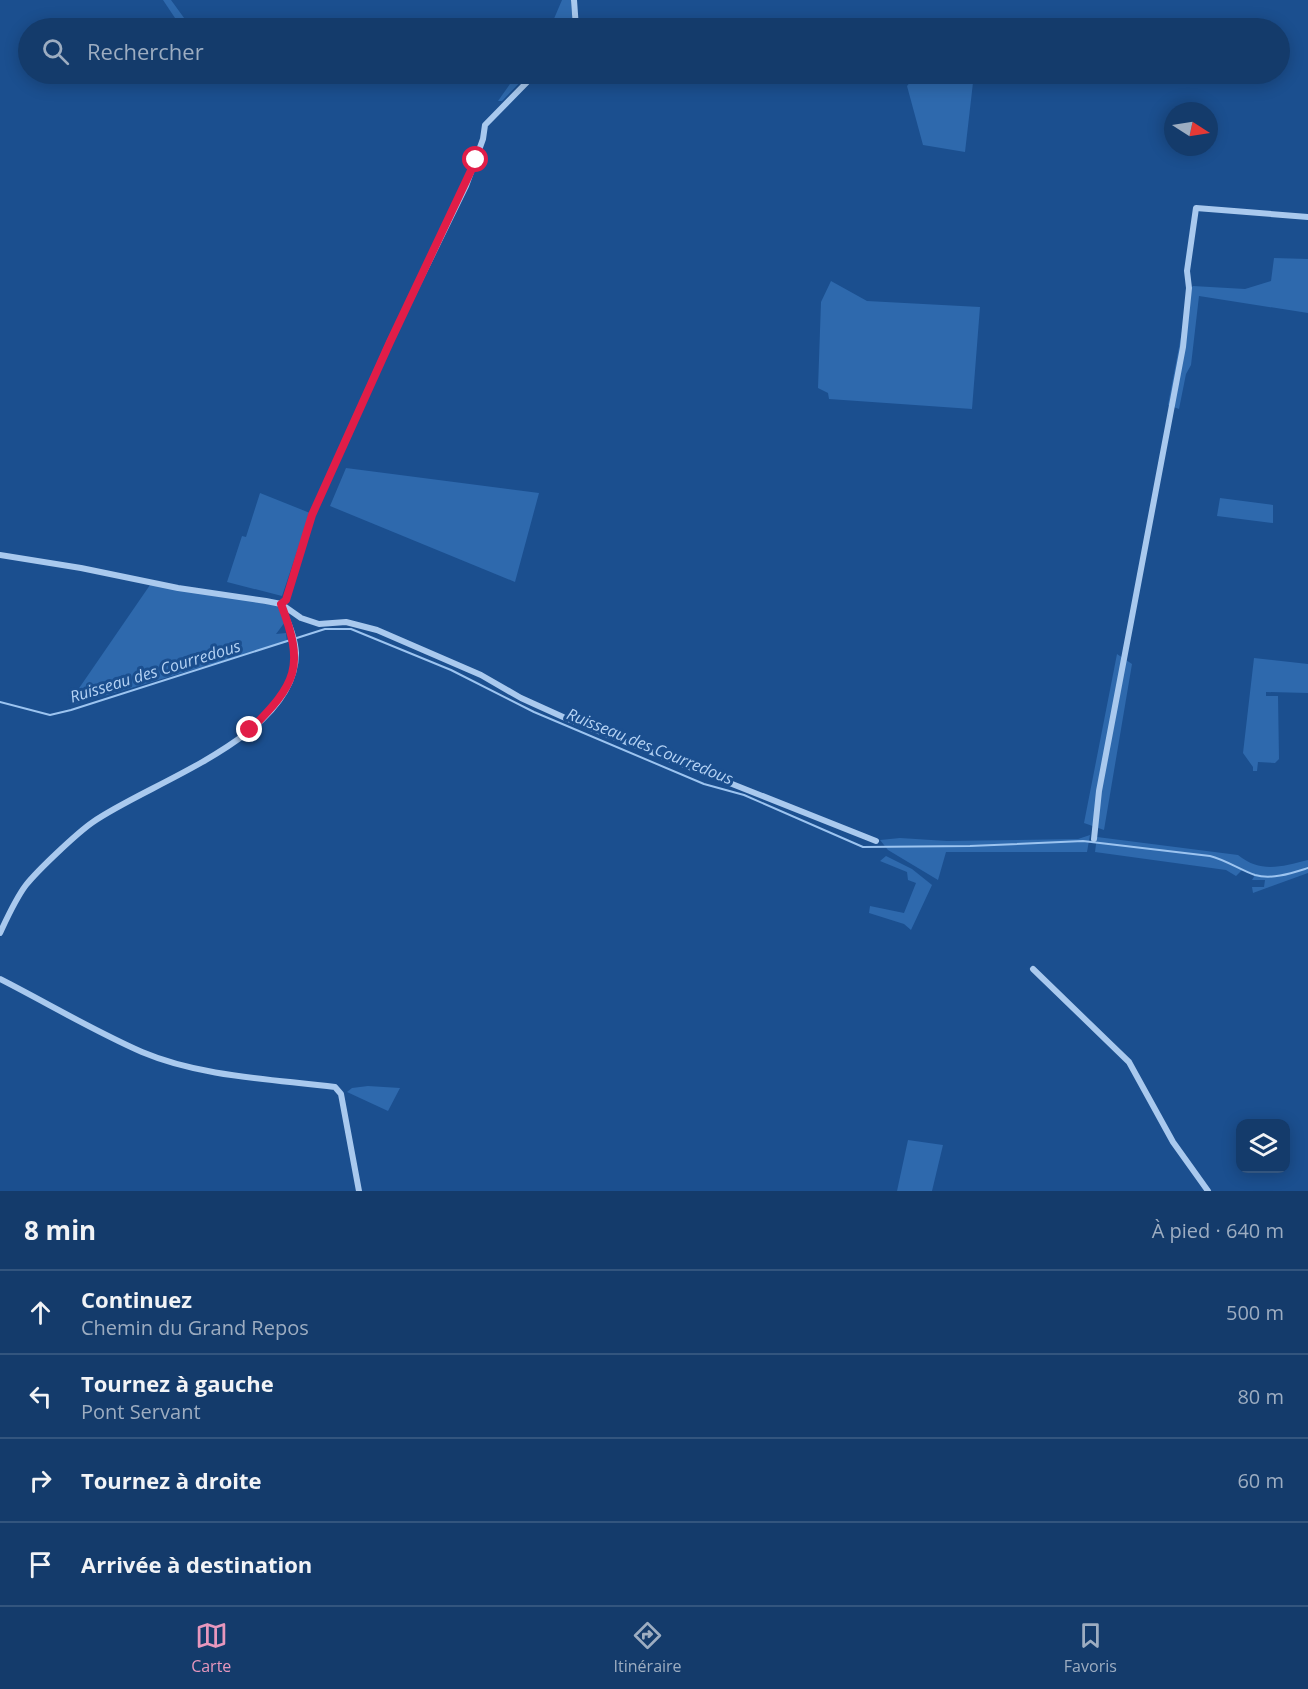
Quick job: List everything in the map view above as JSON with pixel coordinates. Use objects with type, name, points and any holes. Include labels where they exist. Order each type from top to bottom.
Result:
[{"type":"street","points":[[574,0],[575,18]]},
{"type":"street","points":[[281,604],[286,600],[312,515],[390,342],[466,186],[485,125],[524,84]]},
{"type":"street","points":[[1094,839],[1099,791],[1183,347],[1189,288],[1187,271],[1196,207],[1308,217]]},
{"type":"street","points":[[0,555],[281,604],[302,618],[319,624],[346,622],[377,630],[482,675],[521,698],[582,725],[876,841]]},
{"type":"street","points":[[0,933],[26,885],[92,822],[200,764],[250,730],[274,706],[291,682],[296,652],[292,632],[281,604]]},
{"type":"street","points":[[1033,969],[1129,1062],[1173,1142],[1208,1191]]},
{"type":"street","points":[[0,979],[143,1052],[177,1063],[230,1074],[335,1087],[341,1094],[359,1191]]},
{"type":"shaded area","points":[[163,0],[171,0],[184,18],[175,18]]},
{"type":"shaded area","points":[[562,0],[571,0],[572,18],[554,18]]},
{"type":"shaded area","points":[[510,84],[518,84],[502,101],[498,101]]},
{"type":"shaded area","points":[[909,84],[973,84],[965,152],[923,145],[907,86]]},
{"type":"shaded area","points":[[1274,258],[1308,259],[1308,313],[1199,296],[1191,365],[1186,374],[1179,409],[1168,405],[1190,289],[1193,286],[1245,289],[1271,281]]},
{"type":"shaded area","points":[[831,281],[867,301],[980,307],[972,409],[829,399],[828,393],[818,388],[821,302]]},
{"type":"shaded area","points":[[346,468],[539,493],[515,582],[330,506]]},
{"type":"shaded area","points":[[260,493],[310,513],[282,596],[227,582],[242,536],[246,537]]},
{"type":"shaded area","points":[[1220,498],[1273,505],[1273,523],[1217,516]]},
{"type":"shaded area","points":[[150,585],[223,595],[281,607],[285,622],[276,634],[286,633],[287,642],[73,705],[73,697]]},
{"type":"shaded area","points":[[1117,654],[1132,664],[1104,830],[1084,823]]},
{"type":"shaded area","points":[[1254,658],[1308,664],[1308,693],[1266,692],[1266,696],[1278,696],[1279,759],[1275,763],[1258,762],[1257,771],[1253,771],[1253,767],[1243,753]]},
{"type":"shaded area","points":[[1090,835],[1087,852],[946,852],[938,880],[888,850],[880,840],[900,838],[947,841],[1078,839]]},
{"type":"shaded area","points":[[1097,837],[1238,855],[1254,864],[1271,867],[1308,860],[1308,873],[1253,893],[1252,887],[1264,887],[1265,880],[1252,880],[1255,875],[1243,869],[1236,876],[1226,870],[1095,852]]},
{"type":"shaded area","points":[[886,856],[912,869],[932,885],[911,930],[904,924],[869,913],[870,906],[904,913],[916,883],[908,880],[907,872],[880,861]]},
{"type":"shaded area","points":[[368,1086],[400,1088],[388,1111],[347,1092],[352,1088]]},
{"type":"shaded area","points":[[908,1140],[943,1145],[932,1191],[897,1191]]},
{"type":"waterway","name":"Ruisseau des Courredous","points":[[0,702],[50,715],[325,629],[351,629],[451,670],[534,712],[704,784],[744,795],[863,847],[970,846],[1083,841],[1210,856],[1249,873],[1268,877],[1308,868]]},
{"type":"route","points":[[250,730],[274,706],[291,682],[296,652],[292,632],[281,604],[286,600],[312,515],[390,342],[466,186],[476,160]]}]
